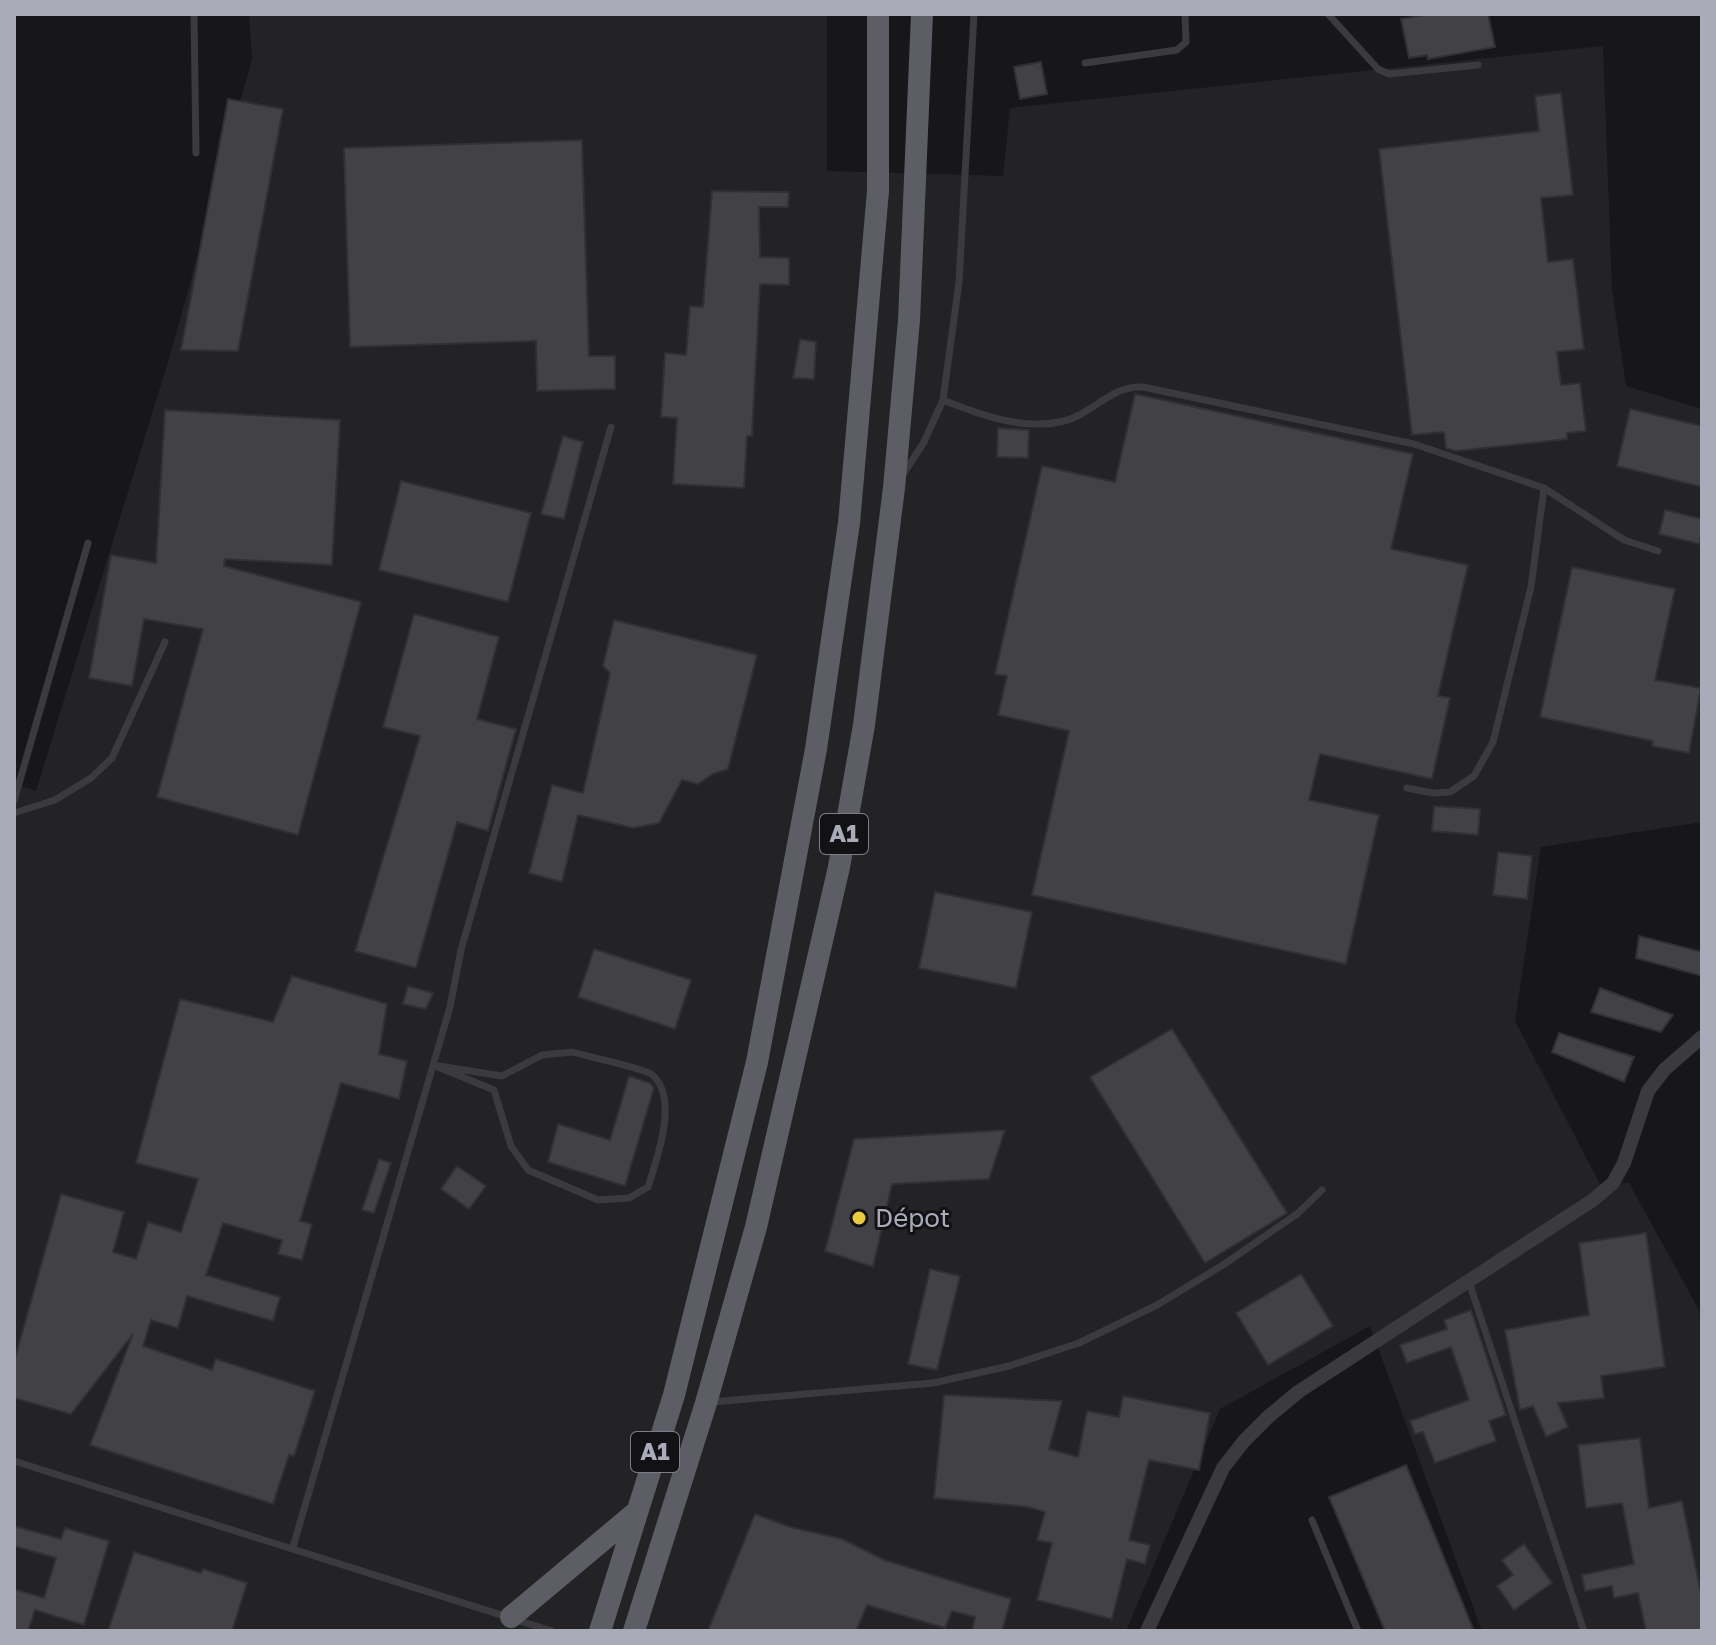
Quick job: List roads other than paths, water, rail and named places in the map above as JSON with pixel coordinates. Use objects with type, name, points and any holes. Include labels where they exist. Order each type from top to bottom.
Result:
[{"type":"highway","name":"A1","points":[[600,1631],[674,1395],[757,1062],[816,749],[849,523],[878,191],[878,14]]},
{"type":"highway","name":"A1","points":[[634,1631],[706,1403],[756,1227],[839,867],[864,725],[894,488],[909,320],[922,14]]},
{"type":"highway","points":[[511,1617],[635,1513]]},
{"type":"street","points":[[1147,1631],[1223,1468],[1244,1441],[1298,1392],[1593,1200],[1613,1183],[1624,1163],[1648,1091],[1665,1069],[1702,1037]]},
{"type":"lane","points":[[194,14],[196,153]]},
{"type":"lane","points":[[894,488],[924,442],[943,400],[959,282],[974,14]]},
{"type":"lane","points":[[1085,63],[1177,50],[1186,42],[1185,14]]},
{"type":"lane","points":[[1328,14],[1378,69],[1389,74],[1478,65]]},
{"type":"lane","points":[[943,400],[990,418],[1026,424],[1066,421],[1115,392],[1130,386],[1143,387],[1414,444],[1544,488],[1624,540],[1658,551]]},
{"type":"lane","points":[[293,1547],[450,1007],[461,950],[611,427]]},
{"type":"lane","points":[[1407,788],[1433,793],[1450,792],[1474,776],[1493,742],[1531,587],[1544,488]]},
{"type":"lane","points":[[14,801],[88,543]]},
{"type":"lane","points":[[14,813],[55,800],[91,778],[112,758],[165,642]]},
{"type":"lane","points":[[572,1052],[650,1073],[665,1093],[665,1116],[648,1187],[629,1198],[598,1200],[528,1170],[511,1146],[494,1090],[433,1065],[502,1076],[542,1055],[572,1052]]},
{"type":"lane","points":[[706,1403],[933,1383],[1009,1366],[1079,1343],[1157,1305],[1223,1265],[1297,1214],[1322,1190]]},
{"type":"lane","points":[[1469,1282],[1584,1631]]},
{"type":"lane","points":[[14,1461],[552,1631]]},
{"type":"lane","points":[[1312,1520],[1358,1631]]},
{"type":"place","name":"Dépot","points":[[859,1218]]}]
